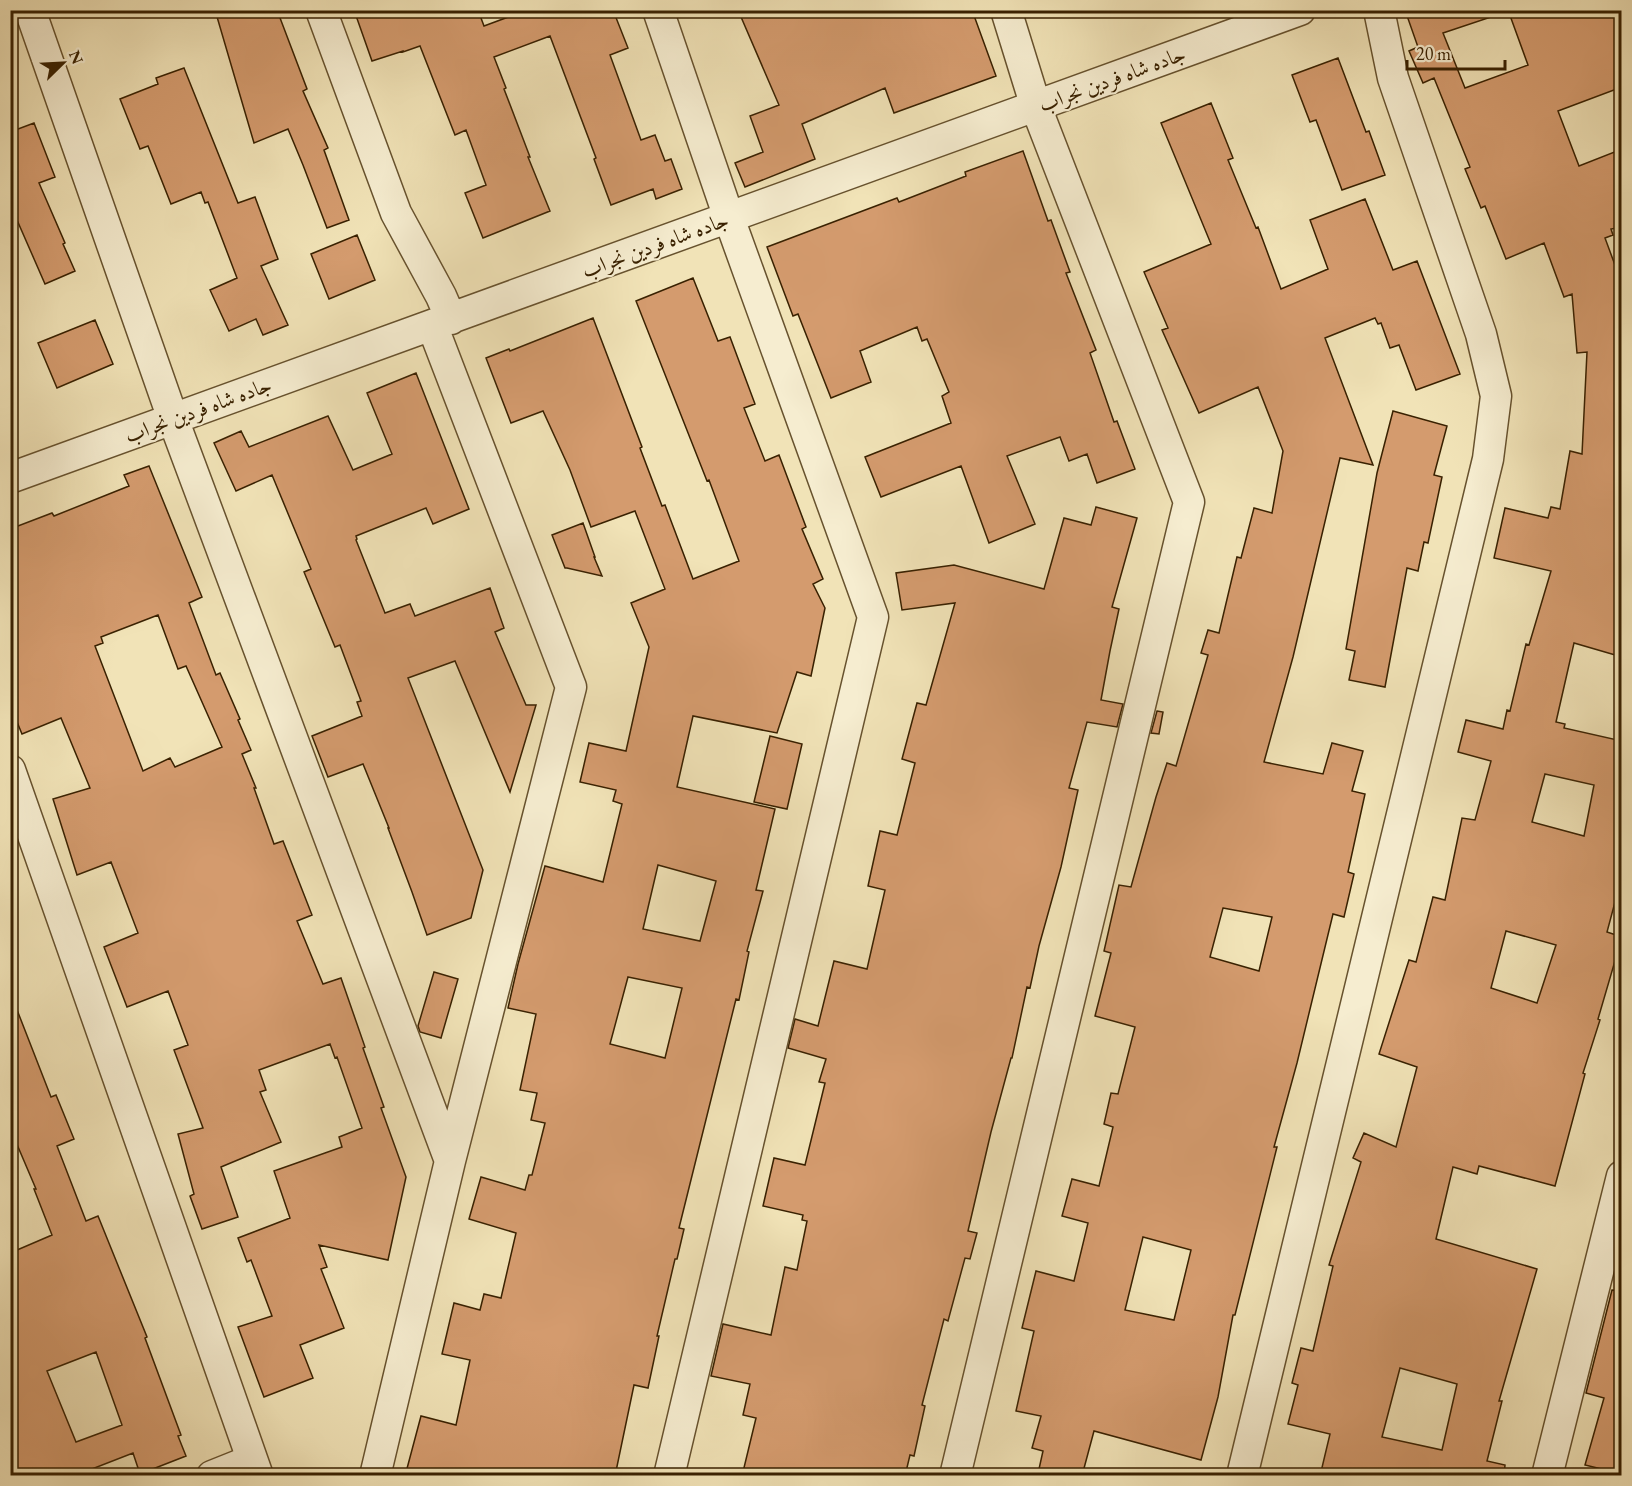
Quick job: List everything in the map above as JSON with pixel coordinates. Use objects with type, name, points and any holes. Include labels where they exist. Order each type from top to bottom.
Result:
[{"type":"street","points":[[30,10],[173,419],[450,1161]]},
{"type":"street","points":[[321,10],[396,213],[441,296],[441,322],[571,687],[450,1161],[375,1476]]},
{"type":"street","points":[[658,10],[729,218],[873,617],[669,1476]]},
{"type":"street","points":[[956,1476],[1189,502],[1036,106],[1006,10]]},
{"type":"street","name":"جاده شاه فردین نجراب","points":[[10,478],[1300,10]]},
{"type":"street","points":[[1242,1476],[1488,459],[1496,396],[1481,334],[1393,78],[1379,10]]},
{"type":"street","points":[[10,770],[255,1468],[212,1476]]},
{"type":"street","points":[[1547,1476],[1622,1176]]},
{"type":"building","points":[[215,10],[277,10],[307,89],[303,91],[328,148],[324,150],[349,220],[327,228],[288,129],[254,143]]},
{"type":"building","points":[[354,10],[478,10],[484,26],[527,10],[613,10],[628,48],[610,55],[641,140],[655,135],[665,161],[671,159],[682,189],[656,199],[653,189],[611,205],[594,159],[596,158],[550,36],[494,57],[530,157],[528,157],[550,211],[483,238],[465,193],[486,185],[466,130],[455,135],[420,46],[372,61]]},
{"type":"building","points":[[738,10],[972,10],[996,76],[894,113],[885,88],[802,124],[815,159],[745,187],[735,163],[763,152],[750,116],[779,105]]},
{"type":"building","points":[[1405,10],[1497,10],[1497,15],[1443,33],[1465,88],[1528,65],[1508,10],[1622,10],[1622,87],[1558,111],[1579,166],[1622,149],[1622,227],[1611,229],[1613,235],[1605,238],[1622,284],[1622,657],[1574,643],[1556,722],[1565,724],[1564,728],[1622,741],[1622,876],[1607,932],[1622,937],[1583,1073],[1585,1074],[1555,1186],[1479,1166],[1477,1174],[1453,1167],[1436,1239],[1537,1269],[1499,1401],[1502,1401],[1487,1461],[1505,1465],[1504,1476],[1320,1476],[1330,1434],[1288,1424],[1298,1385],[1292,1383],[1301,1348],[1313,1351],[1333,1266],[1329,1265],[1361,1162],[1353,1158],[1364,1133],[1396,1147],[1417,1067],[1379,1054],[1409,960],[1416,962],[1433,897],[1445,900],[1462,818],[1475,820],[1491,761],[1458,752],[1466,720],[1503,729],[1507,710],[1510,711],[1526,644],[1529,645],[1551,571],[1494,558],[1505,508],[1548,518],[1551,507],[1560,509],[1570,451],[1582,454],[1587,352],[1577,353],[1572,294],[1564,297],[1544,243],[1506,259],[1485,206],[1481,208],[1465,169],[1470,167],[1434,78],[1423,83],[1409,51],[1418,47]],"holes":[[[1545,774],[1594,785],[1584,836],[1532,822]],[[1506,931],[1556,945],[1537,1003],[1491,988]],[[1400,1368],[1457,1384],[1442,1450],[1382,1437]]]},
{"type":"building","points":[[1338,58],[1385,175],[1342,190],[1316,120],[1310,122],[1292,75]]},
{"type":"building","points":[[184,68],[238,203],[255,197],[278,259],[261,266],[288,325],[263,335],[256,319],[229,331],[210,290],[237,278],[208,202],[205,203],[201,192],[171,204],[148,146],[140,149],[120,99],[158,84],[156,78]]},
{"type":"building","points":[[1211,103],[1233,158],[1228,160],[1256,228],[1258,227],[1281,289],[1328,269],[1310,220],[1365,199],[1393,270],[1417,261],[1460,374],[1416,390],[1399,345],[1390,348],[1381,323],[1378,324],[1375,318],[1325,338],[1373,465],[1340,458],[1293,657],[1264,762],[1323,774],[1332,743],[1363,751],[1352,791],[1365,794],[1348,872],[1354,874],[1344,917],[1333,914],[1274,1147],[1277,1147],[1235,1315],[1233,1315],[1218,1397],[1201,1460],[1094,1431],[1083,1472],[1072,1469],[1070,1476],[1062,1476],[1039,1469],[1043,1451],[1032,1448],[1041,1416],[1016,1411],[1034,1331],[1022,1328],[1036,1271],[1074,1281],[1088,1223],[1062,1216],[1072,1179],[1099,1186],[1113,1127],[1104,1124],[1111,1093],[1118,1094],[1135,1027],[1095,1016],[1111,953],[1104,951],[1119,885],[1131,887],[1167,763],[1176,766],[1208,655],[1201,653],[1208,630],[1219,633],[1237,557],[1241,558],[1254,508],[1272,513],[1283,451],[1258,387],[1199,413],[1162,330],[1168,328],[1144,272],[1211,244],[1161,123]],"holes":[[[1223,908],[1272,917],[1259,971],[1210,957]],[[1143,1237],[1191,1250],[1174,1320],[1125,1310]]]},
{"type":"building","points":[[34,123],[55,177],[39,183],[75,271],[45,284],[10,204],[10,132]]},
{"type":"building","points":[[1023,151],[1048,221],[1051,220],[1070,272],[1066,273],[1096,350],[1090,353],[1114,422],[1117,421],[1135,469],[1097,483],[1087,454],[1069,461],[1060,437],[1007,456],[1035,524],[989,543],[961,466],[881,497],[865,457],[951,423],[942,396],[949,392],[927,339],[922,341],[917,327],[860,351],[871,382],[831,398],[798,314],[793,316],[767,247],[897,198],[899,202],[966,176],[965,172]]},
{"type":"building","points":[[357,235],[375,280],[329,299],[311,254]]},
{"type":"building","points":[[693,278],[718,341],[730,337],[755,404],[744,408],[765,461],[779,455],[806,527],[802,529],[823,579],[813,584],[825,608],[811,676],[797,672],[777,733],[693,716],[677,787],[775,809],[756,890],[763,891],[747,951],[749,952],[739,1000],[736,999],[679,1228],[684,1229],[657,1336],[659,1336],[648,1388],[634,1385],[615,1476],[405,1476],[421,1416],[456,1425],[470,1360],[442,1354],[454,1303],[480,1310],[484,1294],[501,1298],[516,1233],[469,1219],[481,1177],[525,1190],[529,1175],[532,1175],[545,1123],[531,1120],[537,1093],[520,1090],[536,1014],[508,1008],[518,964],[545,866],[603,882],[622,804],[613,801],[616,790],[580,782],[589,743],[626,751],[649,647],[631,603],[665,589],[635,511],[591,527],[570,470],[543,411],[511,423],[486,358],[509,349],[510,351],[593,318],[662,506],[665,505],[693,579],[739,561],[709,480],[707,481],[636,301]],"holes":[[[658,865],[716,881],[700,941],[643,929]],[[628,977],[682,988],[665,1058],[610,1044]]]},
{"type":"building","points":[[95,320],[113,364],[57,388],[38,343]]},
{"type":"building","points":[[416,373],[469,509],[433,524],[426,508],[356,536],[356,540],[385,613],[410,604],[415,616],[490,588],[504,628],[495,632],[526,705],[536,705],[510,792],[455,661],[408,678],[483,870],[471,918],[427,935],[389,828],[363,764],[328,777],[312,736],[362,716],[357,702],[361,701],[340,645],[335,647],[304,572],[311,569],[272,475],[236,491],[214,443],[241,431],[249,447],[328,416],[353,470],[392,454],[367,393]]},
{"type":"building","points":[[1393,411],[1447,426],[1434,475],[1442,477],[1428,543],[1424,542],[1418,571],[1407,568],[1385,687],[1349,680],[1355,651],[1346,649],[1377,473]]},
{"type":"building","points":[[149,466],[202,597],[189,603],[216,675],[220,673],[251,750],[242,754],[256,788],[254,788],[274,844],[283,841],[312,915],[297,921],[323,984],[341,978],[384,1107],[381,1108],[406,1177],[388,1260],[319,1245],[327,1267],[321,1269],[344,1328],[300,1345],[313,1378],[264,1397],[238,1327],[272,1316],[251,1260],[247,1262],[238,1238],[290,1218],[274,1171],[342,1147],[339,1137],[362,1128],[337,1057],[335,1058],[330,1044],[259,1070],[266,1090],[260,1092],[281,1142],[221,1167],[238,1217],[202,1229],[190,1196],[194,1194],[178,1134],[203,1128],[174,1050],[188,1045],[168,991],[127,1007],[104,947],[138,933],[111,862],[77,875],[53,799],[90,788],[61,718],[22,734],[10,705],[10,529],[52,513],[54,516],[129,486],[124,475]],"holes":[[[158,615],[178,669],[186,666],[222,747],[175,767],[170,758],[143,771],[95,646],[103,643],[101,637]]]},
{"type":"building","points":[[1096,507],[1137,518],[1112,607],[1119,609],[1101,700],[1123,704],[1117,727],[1087,722],[1069,788],[1078,790],[1061,867],[1030,988],[1027,987],[1012,1058],[991,1132],[968,1231],[977,1233],[970,1259],[965,1258],[948,1321],[944,1319],[922,1405],[925,1406],[914,1456],[910,1455],[905,1476],[742,1476],[756,1418],[743,1415],[750,1384],[711,1376],[723,1324],[771,1335],[785,1267],[797,1270],[807,1221],[802,1220],[803,1215],[763,1206],[774,1158],[805,1165],[825,1083],[819,1082],[826,1059],[788,1048],[795,1019],[818,1026],[834,961],[867,969],[885,890],[868,886],[880,831],[897,835],[915,763],[902,759],[917,703],[926,705],[955,603],[902,610],[896,573],[954,565],[1044,589],[1064,518],[1091,525]]},
{"type":"building","points":[[583,523],[602,576],[565,568],[552,535]]},
{"type":"building","points":[[1157,711],[1163,712],[1159,734],[1151,733]]},
{"type":"building","points":[[770,736],[802,744],[787,809],[754,802]]},
{"type":"building","points":[[434,972],[458,979],[441,1038],[420,1032],[418,1026]]},
{"type":"building","points":[[10,997],[12,997],[51,1097],[56,1095],[74,1139],[57,1146],[86,1221],[98,1216],[147,1337],[145,1338],[181,1435],[178,1436],[186,1456],[140,1474],[133,1453],[74,1476],[10,1476],[10,1253],[52,1235],[34,1189],[36,1189],[10,1128]],"holes":[[[96,1352],[122,1425],[76,1442],[47,1371]]]},
{"type":"building","points":[[1612,1290],[1622,1291],[1622,1474],[1585,1465],[1604,1398],[1586,1393]]}]
